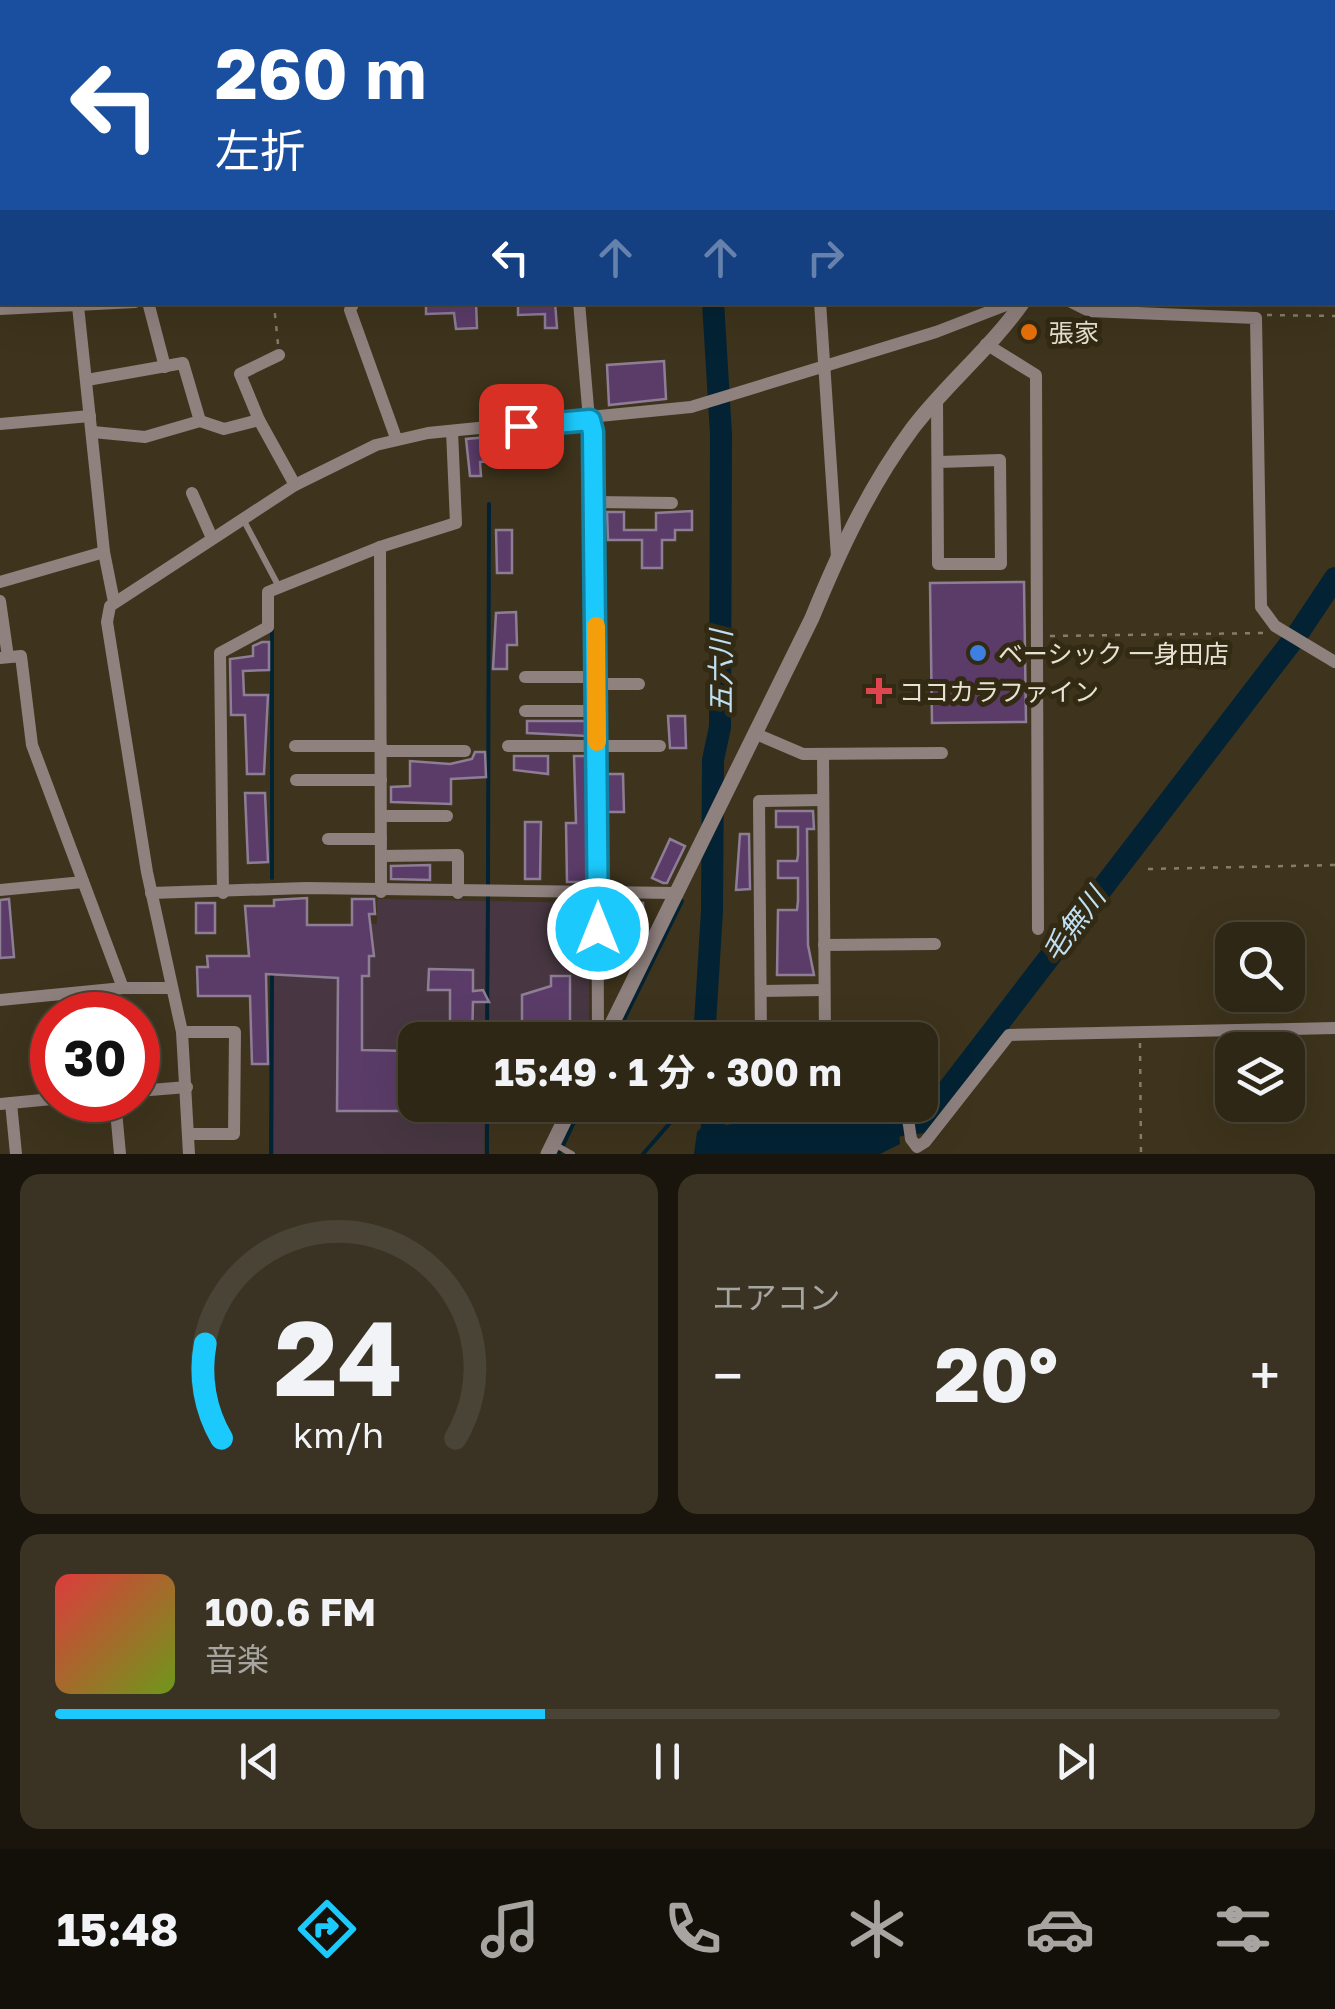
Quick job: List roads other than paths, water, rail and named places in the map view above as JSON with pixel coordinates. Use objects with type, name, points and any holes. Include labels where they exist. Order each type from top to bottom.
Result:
[{"type":"street","points":[[0,309],[92,305]]},
{"type":"street","points":[[149,305],[165,366]]},
{"type":"street","points":[[352,305],[350,310],[396,438]]},
{"type":"street","points":[[579,305],[596,502],[601,1022]]},
{"type":"street","points":[[820,305],[836,557]]},
{"type":"street","points":[[1077,305],[1089,311],[1256,318],[1259,600],[1275,626],[1335,662]]},
{"type":"street","points":[[78,306],[104,552],[114,602]]},
{"type":"street","points":[[189,1154],[182,1032],[151,893],[108,622],[108,610],[114,602],[295,485],[396,438],[690,408],[1016,306]]},
{"type":"street","points":[[610,1022],[754,733],[836,557],[891,459],[1016,306]]},
{"type":"street","points":[[986,344],[1036,375],[1038,929]]},
{"type":"street","points":[[278,355],[240,374],[259,420],[295,485]]},
{"type":"street","points":[[86,380],[183,363],[200,421]]},
{"type":"street","points":[[937,400],[938,564],[1000,564],[1000,460],[939,462]]},
{"type":"street","points":[[0,424],[90,416]]},
{"type":"street","points":[[93,432],[145,437],[200,421],[224,429],[259,420]]},
{"type":"street","points":[[223,893],[220,653],[268,627],[268,592],[380,547],[456,523],[452,431]]},
{"type":"street","points":[[192,493],[212,538]]},
{"type":"street","points":[[596,502],[672,503]]},
{"type":"street","points":[[380,547],[381,892]]},
{"type":"street","points":[[0,582],[104,552]]},
{"type":"street","points":[[0,601],[4,658],[21,656],[32,746],[123,988]]},
{"type":"street","points":[[524,676],[638,684]]},
{"type":"street","points":[[525,711],[597,712]]},
{"type":"street","points":[[754,733],[803,754],[942,752]]},
{"type":"street","points":[[295,746],[464,750]]},
{"type":"street","points":[[508,746],[660,746]]},
{"type":"street","points":[[822,754],[825,1022]]},
{"type":"street","points":[[296,780],[381,780]]},
{"type":"street","points":[[761,1022],[759,801],[823,800]]},
{"type":"street","points":[[381,816],[447,816]]},
{"type":"street","points":[[328,839],[381,839]]},
{"type":"street","points":[[381,856],[458,855],[458,892]]},
{"type":"street","points":[[0,890],[83,882]]},
{"type":"street","points":[[151,893],[306,888],[675,893]]},
{"type":"street","points":[[824,945],[934,944]]},
{"type":"street","points":[[0,1000],[123,988],[172,988]]},
{"type":"street","points":[[761,991],[824,990]]},
{"type":"street","points":[[909,1122],[911,1139],[917,1147],[925,1142],[1009,1035],[1335,1028]]},
{"type":"street","points":[[182,1032],[234,1032],[234,1134],[189,1134]]},
{"type":"street","points":[[160,1089],[187,1086]]},
{"type":"street","points":[[6,1104],[16,1154]]},
{"type":"street","points":[[117,1122],[120,1154]]},
{"type":"street","points":[[560,1150],[567,1122]]},
{"type":"lane","points":[[242,518],[279,588]]},
{"type":"water","points":[[701,1122],[898,1122],[900,1144],[880,1154],[694,1154]]},
{"type":"waterway","name":"五六川","points":[[705,1022],[712,911],[713,760],[720,727],[721,434],[713,305]]},
{"type":"waterway","points":[[488,885],[489,504]]},
{"type":"waterway","name":"毛無川","points":[[887,1127],[923,1122],[1299,632],[1335,578]]},
{"type":"waterway","points":[[272,629],[272,878]]},
{"type":"waterway","points":[[487,1022],[488,894]]},
{"type":"waterway","points":[[623,1022],[682,901]]},
{"type":"waterway","points":[[271,1154],[272,971]]},
{"type":"waterway","points":[[487,1122],[487,1154]]},
{"type":"waterway","points":[[559,1154],[574,1122]]},
{"type":"waterway","points":[[643,1154],[671,1122]]},
{"type":"place","name":"張家","points":[[1029,332]]},
{"type":"place","name":"ベーシック 一身田店","points":[[978,653]]},
{"type":"place","name":"ココカラファイン","points":[[879,691]]}]
